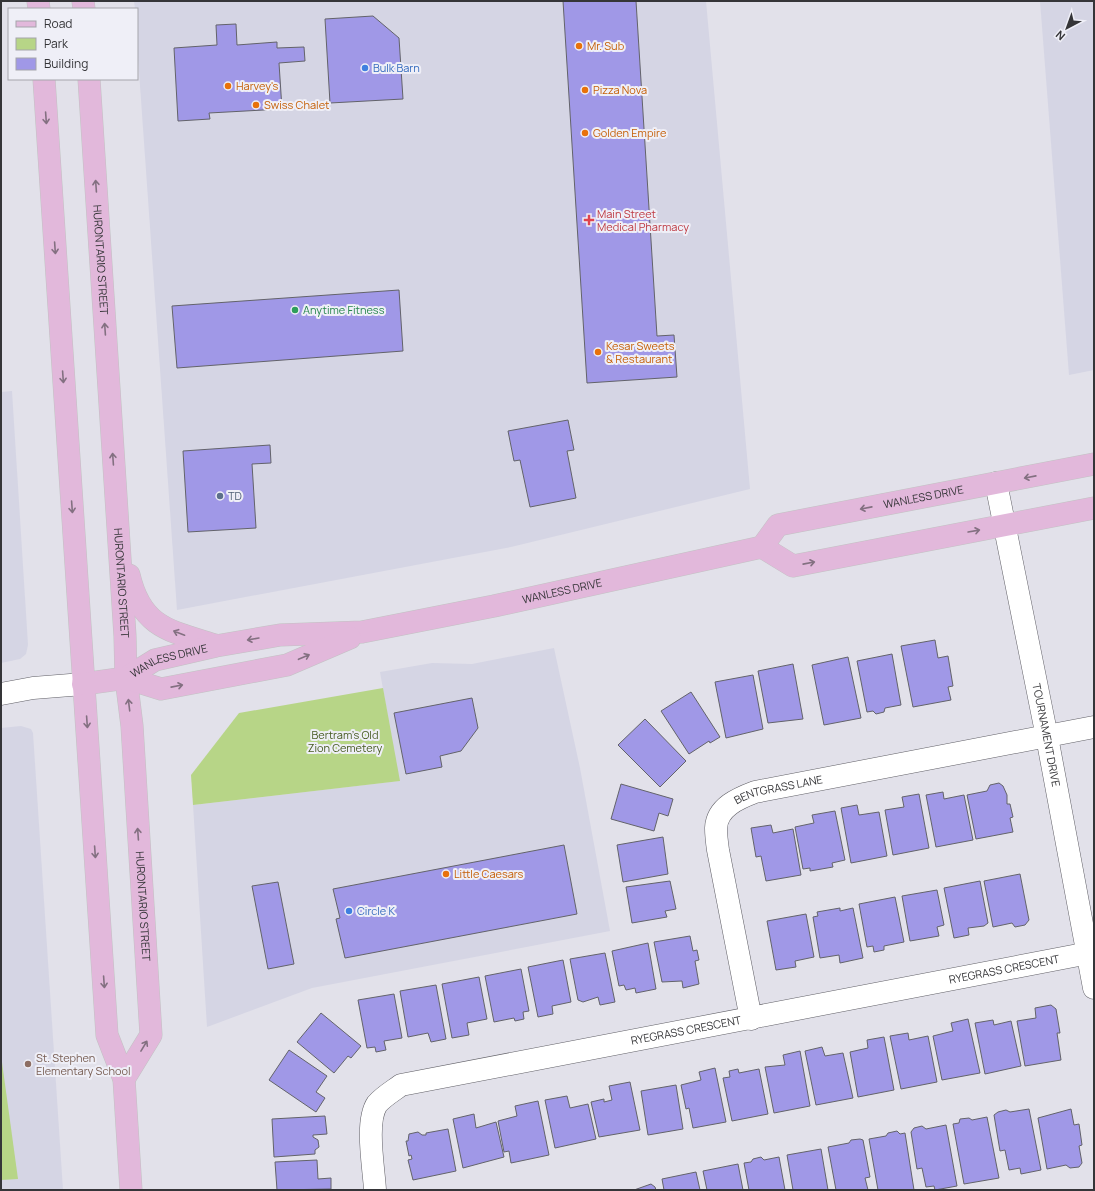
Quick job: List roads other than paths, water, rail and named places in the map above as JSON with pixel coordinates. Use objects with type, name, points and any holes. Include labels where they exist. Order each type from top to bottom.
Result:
[{"type":"main road","points":[[44,80],[107,1035],[124,1079],[131,1190]]},
{"type":"main road","name":"HURONTARIO STREET","points":[[88,80],[116,498],[126,678],[131,722],[151,1034],[124,1079]]},
{"type":"main road","name":"WANLESS DRIVE","points":[[126,678],[155,660],[216,646],[280,635],[362,632],[494,606],[762,547],[778,525],[1094,464]]},
{"type":"main road","points":[[116,498],[127,568],[133,592],[141,608],[154,621],[168,629],[216,646]]},
{"type":"main road","points":[[762,547],[793,566],[1094,508]]},
{"type":"main road","name":"WANLESS DRIVE","points":[[126,678],[161,689],[287,665],[362,632]]},
{"type":"main road","points":[[83,684],[126,678]]},
{"type":"street","name":"TOURNAMENT DRIVE","points":[[996,483],[1091,953],[1094,988]]},
{"type":"street","points":[[1,694],[33,688],[83,684]]},
{"type":"street","name":"BENTGRASS LANE","points":[[751,1019],[718,850],[716,826],[724,810],[738,798],[755,792],[1094,727]]},
{"type":"street","name":"RYEGRASS CRESCENT","points":[[375,1190],[372,1121],[376,1105],[387,1094],[402,1085],[1091,953]]},
{"type":"place","name":"Mr. Sub","points":[[579,46]]},
{"type":"place","name":"Bulk Barn","points":[[365,68]]},
{"type":"place","name":"Harvey's","points":[[228,86]]},
{"type":"place","name":"Pizza Nova","points":[[585,90]]},
{"type":"place","name":"Swiss Chalet","points":[[256,105]]},
{"type":"place","name":"Golden Empire","points":[[585,133]]},
{"type":"place","name":"Main Street Medical Pharmacy","points":[[589,220]]},
{"type":"place","name":"Anytime Fitness","points":[[295,310]]},
{"type":"place","name":"Kesar Sweets & Restaurant","points":[[598,352]]},
{"type":"place","name":"TD","points":[[220,496]]},
{"type":"place","name":"Little Caesars","points":[[446,874]]},
{"type":"place","name":"Circle K","points":[[349,911]]},
{"type":"place","name":"St. Stephen Elementary School","points":[[28,1064]]},
{"type":"park label","name":"Bertram's Old Zion Cemetery","points":[[345,741]]}]
